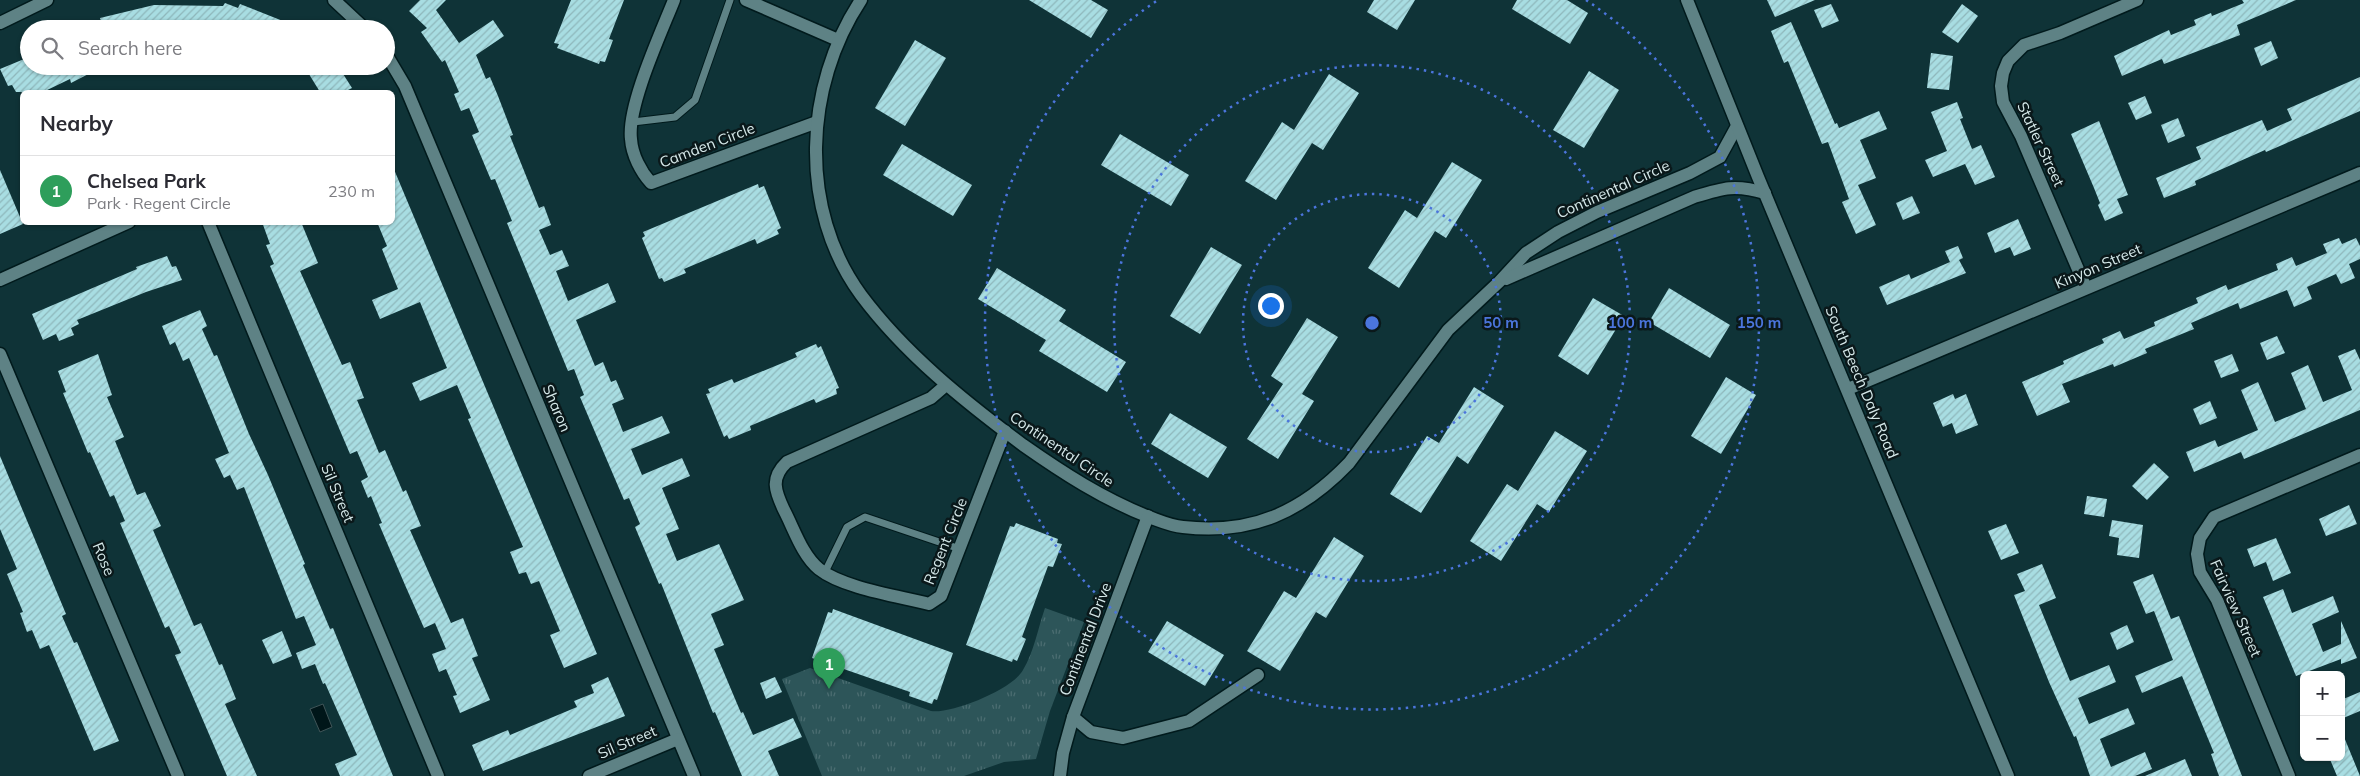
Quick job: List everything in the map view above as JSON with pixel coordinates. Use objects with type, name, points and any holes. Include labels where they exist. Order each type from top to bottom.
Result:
[{"type":"street","points":[[0,23],[47,0]]},
{"type":"street","points":[[334,0],[355,20]]},
{"type":"street","name":"Camden Circle","points":[[674,0],[636,103],[633,122],[631,138],[636,158],[645,177],[651,183],[817,122]]},
{"type":"street","points":[[746,0],[838,40]]},
{"type":"street","name":"Continental Circle","points":[[861,0],[838,40],[821,92],[817,122],[817,180],[824,217],[846,272],[861,295],[892,332],[946,385],[1005,431],[1092,490],[1120,506],[1181,527],[1227,528],[1272,519],[1305,502],[1350,464],[1448,330],[1499,282],[1526,253],[1558,232],[1597,212],[1690,173],[1720,157],[1738,126]]},
{"type":"street","name":"South Beech Daly Road","points":[[1687,0],[1764,193],[1848,389],[2008,776]]},
{"type":"street","name":"Statler Street","points":[[2086,288],[2021,136],[2004,102],[2001,86],[2003,73],[2008,61],[2024,45],[2060,33],[2137,0]]},
{"type":"street","name":"Sharon","points":[[395,69],[405,86],[694,776]]},
{"type":"street","name":"Kinyon Street","points":[[1848,389],[2360,172]]},
{"type":"street","name":"Continental Circle","points":[[1499,282],[1694,197],[1726,187],[1744,187],[1764,193]]},
{"type":"street","points":[[0,280],[121,225]]},
{"type":"street","name":"Sil Street","points":[[209,225],[438,776]]},
{"type":"street","name":"Rose","points":[[0,354],[178,776]]},
{"type":"street","name":"Regent Circle","points":[[946,385],[931,398],[787,462],[777,471],[775,488],[779,500],[806,553],[825,572],[841,581],[928,604],[941,596],[1005,431]]},
{"type":"street","name":"Fairview Street","points":[[2289,776],[2217,600],[2200,572],[2197,554],[2200,538],[2214,517],[2360,455]]},
{"type":"street","name":"Continental Drive","points":[[1060,776],[1063,754],[1073,717],[1148,516]]},
{"type":"street","points":[[1073,717],[1091,732],[1123,738],[1189,721],[1258,675]]},
{"type":"street","name":"Sil Street","points":[[589,776],[678,739]]},
{"type":"lane","points":[[633,122],[675,118],[694,100],[730,0]]},
{"type":"lane","points":[[825,572],[847,527],[865,517],[960,549]]},
{"type":"green space","points":[[1045,608],[1084,622],[1050,711],[1036,759],[1004,762],[964,776],[822,776],[782,679],[810,668],[931,711],[953,709],[995,692],[1017,677],[1030,656]]},
{"type":"shaded area","points":[[323,704],[332,727],[320,732],[310,709]]},
{"type":"building","points":[[420,0],[446,0],[436,10],[459,43],[493,20],[504,36],[476,55],[486,79],[490,77],[498,96],[513,135],[510,136],[539,208],[544,206],[551,225],[539,230],[550,255],[562,250],[569,266],[556,271],[568,301],[608,283],[616,302],[576,320],[595,366],[603,362],[611,382],[616,380],[624,399],[612,404],[623,432],[662,416],[670,433],[631,449],[642,475],[682,458],[690,476],[662,488],[679,529],[666,534],[677,561],[719,544],[744,600],[711,614],[724,645],[714,649],[741,713],[743,712],[753,735],[793,718],[802,737],[768,751],[779,776],[742,776],[715,712],[713,713],[661,583],[659,584],[635,527],[640,524],[629,498],[624,500],[580,397],[584,395],[574,369],[568,371],[507,223],[512,221],[495,179],[491,180],[472,135],[479,132],[469,108],[461,111],[454,94],[459,92],[445,60],[442,62],[421,32],[427,28],[409,11]]},
{"type":"building","points":[[571,0],[624,0],[609,39],[613,40],[605,62],[600,61],[599,64],[557,48],[559,44],[554,43]]},
{"type":"building","points":[[1029,0],[1091,0],[1108,10],[1091,38]]},
{"type":"building","points":[[1374,0],[1415,0],[1397,30],[1367,12]]},
{"type":"building","points":[[1517,0],[1567,0],[1588,13],[1570,44],[1512,9]]},
{"type":"building","points":[[1767,0],[1815,0],[1775,17]]},
{"type":"building","points":[[2242,0],[2296,0],[2237,25],[2240,35],[2164,64],[2162,59],[2122,76],[2114,56],[2169,30],[2171,35],[2196,25],[2194,20],[2211,13],[2212,16],[2244,3]]},
{"type":"building","points":[[225,3],[238,8],[240,4],[280,20],[101,20],[100,18],[154,5],[223,6]]},
{"type":"building","points":[[1831,4],[1839,21],[1822,28],[1814,10]]},
{"type":"building","points":[[1962,4],[1978,16],[1958,43],[1942,32]]},
{"type":"building","points":[[1791,22],[1835,124],[1837,123],[1839,128],[1879,111],[1887,129],[1860,140],[1876,178],[1858,185],[1876,225],[1856,234],[1842,202],[1849,199],[1828,142],[1822,144],[1788,61],[1784,63],[1771,31]]},
{"type":"building","points":[[915,40],[946,58],[905,126],[875,108]]},
{"type":"building","points":[[2271,41],[2278,58],[2261,66],[2254,48]]},
{"type":"building","points":[[1931,53],[1953,56],[1949,90],[1927,88]]},
{"type":"building","points":[[20,61],[20,75],[87,75],[71,83],[70,79],[47,90],[20,90],[20,92],[16,92],[12,85],[8,86],[0,69]]},
{"type":"building","points":[[1589,71],[1619,90],[1584,148],[1553,130]]},
{"type":"building","points":[[1329,74],[1359,93],[1323,150],[1312,143],[1276,200],[1245,181],[1282,122],[1294,130]]},
{"type":"building","points":[[310,75],[344,75],[352,88],[348,90],[319,90]]},
{"type":"building","points":[[2360,77],[2360,111],[2195,181],[2196,185],[2164,198],[2156,178],[2201,159],[2196,147],[2262,120],[2267,131],[2292,120],[2287,109]]},
{"type":"building","points":[[2145,96],[2152,113],[2136,120],[2128,103]]},
{"type":"building","points":[[1957,102],[1963,118],[1960,119],[1972,149],[1981,145],[1995,177],[1975,185],[1965,164],[1933,177],[1925,160],[1947,151],[1931,112]]},
{"type":"building","points":[[2178,118],[2185,136],[2168,143],[2161,125]]},
{"type":"building","points":[[2099,121],[2128,195],[2117,199],[2123,213],[2105,221],[2098,205],[2100,203],[2071,134]]},
{"type":"building","points":[[1120,134],[1189,175],[1171,206],[1101,165]]},
{"type":"building","points":[[902,144],[972,185],[953,216],[883,175]]},
{"type":"building","points":[[1452,162],[1482,180],[1446,238],[1435,231],[1399,288],[1368,268],[1405,210],[1417,218]]},
{"type":"building","points":[[0,170],[20,217],[21,225],[0,234]]},
{"type":"building","points":[[395,172],[597,654],[564,668],[550,635],[560,631],[539,581],[531,584],[526,572],[519,574],[510,552],[523,547],[468,419],[471,418],[457,385],[420,401],[412,383],[447,368],[420,302],[380,319],[372,300],[398,289],[382,249],[387,246],[378,225],[395,225]]},
{"type":"building","points":[[758,184],[759,188],[764,186],[781,228],[777,230],[779,234],[757,244],[755,239],[684,269],[686,273],[664,282],[662,278],[659,279],[642,238],[645,236],[643,232]]},
{"type":"building","points":[[1912,196],[1920,213],[1903,220],[1896,203]]},
{"type":"building","points":[[2018,219],[2031,249],[2014,256],[2010,247],[1995,253],[1987,233]]},
{"type":"building","points":[[263,225],[302,225],[318,263],[300,271],[342,365],[350,362],[364,398],[357,400],[379,453],[385,450],[403,492],[406,490],[421,526],[410,530],[451,623],[463,618],[478,656],[472,658],[490,700],[460,713],[453,696],[457,695],[446,669],[439,672],[432,654],[446,649],[435,623],[424,628],[405,585],[379,524],[382,523],[371,496],[368,498],[361,481],[368,477],[357,451],[350,454],[270,266],[274,264],[266,245],[270,244]]},
{"type":"building","points":[[2339,238],[2342,244],[2356,238],[2360,246],[2360,259],[2349,264],[2355,278],[2341,284],[2336,274],[2307,287],[2312,299],[2294,307],[2287,290],[2240,309],[2238,303],[2191,323],[2194,329],[2145,349],[2147,353],[2114,367],[2113,364],[2062,384],[2070,402],[2037,416],[2022,382],[2064,364],[2063,361],[2104,343],[2102,339],[2120,331],[2124,339],[2155,326],[2154,322],[2198,303],[2196,298],[2226,285],[2228,290],[2278,270],[2276,264],[2292,257],[2296,266],[2327,253],[2323,244]]},
{"type":"building","points":[[1958,246],[1963,258],[1959,260],[1966,273],[1887,305],[1879,287],[1909,274],[1911,279],[1950,262],[1945,251]]},
{"type":"building","points":[[1211,247],[1242,265],[1200,334],[1170,316]]},
{"type":"building","points":[[167,256],[172,267],[176,266],[182,280],[146,292],[77,320],[79,324],[71,328],[74,335],[59,341],[56,334],[43,340],[32,314],[137,269],[136,267]]},
{"type":"building","points":[[997,268],[1066,310],[1059,321],[1126,362],[1107,392],[1039,351],[1046,340],[978,299]]},
{"type":"building","points":[[1669,288],[1730,325],[1710,358],[1649,322]]},
{"type":"building","points":[[1593,298],[1624,316],[1588,375],[1558,356]]},
{"type":"building","points":[[200,310],[207,326],[202,329],[214,356],[217,355],[305,564],[303,565],[330,629],[333,628],[393,776],[340,776],[335,764],[357,755],[315,664],[302,669],[296,653],[316,645],[304,616],[296,619],[244,487],[237,490],[230,475],[224,478],[215,459],[229,453],[189,358],[183,361],[175,342],[170,345],[162,326]]},
{"type":"building","points":[[1307,318],[1338,337],[1302,394],[1314,401],[1278,459],[1247,439],[1283,384],[1271,376]]},
{"type":"building","points":[[2277,336],[2285,353],[2267,360],[2260,343]]},
{"type":"building","points":[[816,344],[818,348],[821,346],[839,388],[836,389],[837,394],[816,403],[814,399],[750,426],[751,430],[729,439],[727,435],[724,437],[706,394],[710,393],[708,389],[732,379],[734,383],[797,357],[795,353]]},
{"type":"building","points":[[2355,349],[2360,360],[2360,410],[2244,459],[2241,452],[2194,472],[2186,452],[2215,440],[2218,447],[2258,430],[2241,390],[2258,382],[2275,422],[2306,409],[2291,373],[2308,365],[2323,402],[2352,390],[2338,356]]},
{"type":"building","points":[[98,354],[112,395],[107,397],[124,437],[115,441],[137,495],[145,492],[161,526],[153,530],[194,626],[201,623],[219,665],[222,664],[236,699],[225,704],[257,776],[227,776],[175,655],[181,653],[169,626],[165,628],[120,523],[125,521],[114,495],[110,497],[90,452],[88,453],[63,393],[66,392],[58,371]]},
{"type":"building","points":[[2232,354],[2239,371],[2221,378],[2214,361]]},
{"type":"building","points":[[1726,377],[1756,395],[1721,454],[1691,436]]},
{"type":"building","points":[[1474,387],[1504,406],[1468,464],[1457,456],[1421,513],[1390,494],[1427,436],[1439,443]]},
{"type":"building","points":[[1953,394],[1955,399],[1966,394],[1978,425],[1956,434],[1952,423],[1943,427],[1933,403]]},
{"type":"building","points":[[2210,401],[2217,418],[2200,425],[2193,409]]},
{"type":"building","points":[[1170,413],[1227,447],[1208,478],[1151,444]]},
{"type":"building","points":[[1555,431],[1587,451],[1549,512],[1537,504],[1501,561],[1470,541],[1507,484],[1518,491]]},
{"type":"building","points":[[0,456],[66,614],[62,616],[74,643],[77,642],[119,741],[94,751],[49,645],[40,649],[32,630],[27,632],[20,613],[23,612],[7,574],[17,569],[0,529]]},
{"type":"building","points":[[2154,463],[2169,477],[2147,500],[2132,486]]},
{"type":"building","points":[[2087,496],[2107,499],[2104,517],[2084,514]]},
{"type":"building","points":[[2349,505],[2357,524],[2326,536],[2319,519]]},
{"type":"building","points":[[2112,520],[2143,525],[2139,558],[2117,555],[2119,538],[2109,536]]},
{"type":"building","points":[[1016,523],[1058,539],[1057,543],[1062,544],[1053,567],[1048,566],[1022,637],[1026,639],[1017,661],[1013,659],[1012,662],[966,645],[1010,526],[1014,527]]},
{"type":"building","points":[[2006,524],[2019,553],[2001,560],[1988,531]]},
{"type":"building","points":[[1334,537],[1364,556],[1326,618],[1316,612],[1280,671],[1247,651],[1284,591],[1296,598]]},
{"type":"building","points":[[2276,538],[2291,573],[2273,581],[2266,562],[2254,567],[2247,549]]},
{"type":"building","points":[[2042,564],[2056,598],[2039,605],[2070,681],[2109,665],[2116,682],[2078,698],[2089,724],[2128,708],[2135,724],[2100,739],[2111,767],[2145,752],[2152,769],[2135,776],[2090,776],[2076,736],[2074,737],[2049,682],[2014,595],[2025,591],[2017,574]]},
{"type":"building","points":[[2153,574],[2171,619],[2179,616],[2242,776],[2219,776],[2211,754],[2214,753],[2182,676],[2142,693],[2135,676],[2173,660],[2154,611],[2146,614],[2133,582]]},
{"type":"building","points":[[2283,589],[2292,613],[2333,596],[2339,612],[2312,624],[2323,652],[2341,644],[2341,621],[2357,658],[2341,664],[2341,659],[2309,671],[2300,671],[2300,674],[2296,676],[2263,597]]},
{"type":"building","points":[[833,609],[953,653],[937,700],[934,699],[932,704],[909,696],[910,692],[812,658],[828,612],[832,613]]},
{"type":"building","points":[[1167,621],[1224,655],[1205,686],[1148,652]]},
{"type":"building","points":[[2127,625],[2134,642],[2117,650],[2110,633]]},
{"type":"building","points":[[282,631],[292,656],[273,664],[262,640]]},
{"type":"building","points":[[608,677],[625,716],[483,771],[472,745],[508,730],[510,735],[577,707],[574,701],[594,693],[591,685]]},
{"type":"building","points":[[775,677],[782,692],[766,699],[760,683]]},
{"type":"building","points":[[2360,692],[2360,711],[2345,717],[2345,698]]},
{"type":"building","points":[[2345,739],[2360,776],[2337,776],[2331,761],[2345,761]]},
{"type":"building","points":[[2185,759],[2192,776],[2145,776]]},
{"type":"place","name":"Chelsea Park","points":[[829,689]]}]
